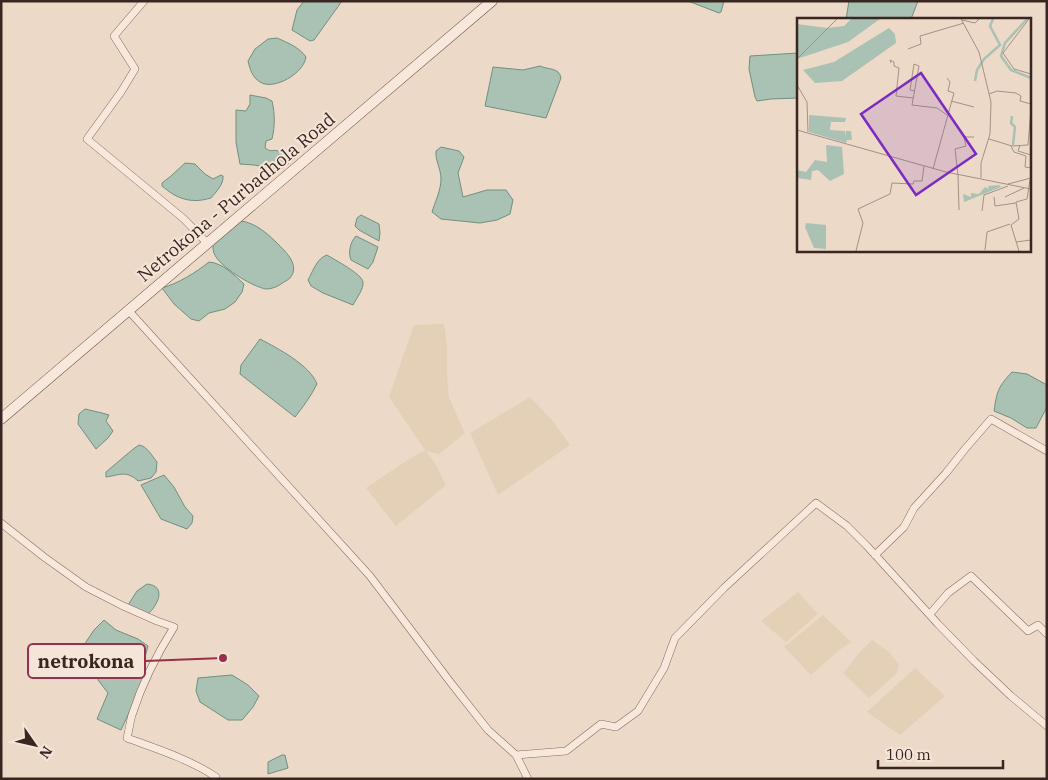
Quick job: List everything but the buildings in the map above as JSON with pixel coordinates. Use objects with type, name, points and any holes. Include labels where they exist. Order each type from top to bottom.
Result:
[{"type":"main road","name":"Netrokona - Purbadhola Road","points":[[1,419],[492,1]]},
{"type":"street","points":[[144,1],[114,36],[135,69],[88,140],[184,218],[207,243]]},
{"type":"street","points":[[128,310],[370,576],[488,730],[516,755],[528,779]]},
{"type":"street","points":[[875,555],[904,527],[914,508],[991,419],[1047,450]]},
{"type":"street","points":[[516,755],[566,751],[601,724],[616,727],[638,711],[664,668],[675,638],[724,588],[816,503],[847,526],[968,654],[1011,696],[1047,726]]},
{"type":"street","points":[[1,523],[86,587],[156,621],[174,627],[159,652],[148,677],[132,716],[127,738],[177,756],[206,770],[216,777],[215,779]]},
{"type":"street","points":[[930,614],[948,593],[971,576],[1028,631],[1038,625],[1047,634]]},
{"type":"shaded area","points":[[304,1],[342,1],[314,40],[310,41],[292,30],[297,10]]},
{"type":"shaded area","points":[[688,1],[724,1],[719,13]]},
{"type":"shaded area","points":[[849,1],[918,1],[911,18],[846,18]]},
{"type":"shaded area","points":[[277,38],[297,48],[306,57],[300,69],[287,79],[273,84],[266,84],[255,78],[248,61],[255,49],[268,39]]},
{"type":"shaded area","points":[[797,53],[797,98],[757,101],[749,69],[750,56]]},
{"type":"shaded area","points":[[540,66],[556,70],[561,78],[546,118],[485,106],[493,67],[523,70]]},
{"type":"shaded area","points":[[250,95],[272,101],[274,111],[273,134],[272,139],[266,141],[265,148],[295,158],[280,170],[240,164],[236,142],[236,110],[246,111],[250,104]]},
{"type":"shaded area","points":[[441,147],[459,151],[464,157],[458,173],[463,197],[487,190],[506,190],[513,200],[510,214],[497,220],[480,223],[441,219],[432,212],[441,183],[436,151]]},
{"type":"shaded area","points":[[185,163],[195,164],[213,179],[221,175],[223,176],[221,185],[211,198],[204,200],[185,199],[173,194],[162,186],[162,183]]},
{"type":"shaded area","points":[[361,215],[379,224],[379,241],[355,226],[357,218]]},
{"type":"shaded area","points":[[241,221],[252,224],[262,230],[286,252],[294,269],[289,279],[274,288],[266,289],[245,280],[229,270],[217,258],[213,245]]},
{"type":"shaded area","points":[[356,236],[378,247],[373,262],[368,269],[351,260],[350,248]]},
{"type":"shaded area","points":[[327,255],[353,271],[363,282],[360,294],[353,305],[311,286],[308,280],[318,262]]},
{"type":"shaded area","points":[[209,262],[224,267],[244,284],[242,292],[235,302],[225,309],[209,313],[199,321],[191,319],[174,304],[162,288],[187,277]]},
{"type":"shaded area","points":[[444,324],[447,345],[449,398],[465,433],[439,454],[426,451],[435,463],[446,485],[396,526],[366,488],[425,450],[389,397],[414,325]]},
{"type":"shaded area","points":[[260,339],[284,352],[308,370],[317,384],[295,417],[240,374],[241,365]]},
{"type":"shaded area","points":[[1012,372],[1027,374],[1047,385],[1047,407],[1036,428],[1027,428],[1011,418],[994,411],[999,390]]},
{"type":"shaded area","points":[[530,397],[552,420],[570,445],[498,495],[470,433]]},
{"type":"shaded area","points":[[85,409],[109,415],[106,421],[113,431],[96,449],[78,424],[79,414]]},
{"type":"shaded area","points":[[139,445],[147,449],[157,462],[156,472],[151,478],[138,481],[126,474],[106,477],[106,472]]},
{"type":"shaded area","points":[[164,475],[193,516],[192,523],[187,529],[161,519],[141,485]]},
{"type":"shaded area","points":[[147,584],[153,585],[159,592],[155,606],[148,614],[128,605],[137,591]]},
{"type":"shaded area","points":[[798,592],[818,614],[786,642],[761,621]]},
{"type":"shaded area","points":[[823,615],[851,642],[811,675],[784,647]]},
{"type":"shaded area","points":[[104,620],[116,630],[138,639],[148,646],[145,657],[145,678],[121,730],[97,719],[108,693],[98,680],[97,674],[77,666],[74,660],[94,630]]},
{"type":"shaded area","points":[[872,640],[889,652],[899,665],[896,674],[869,698],[843,673]]},
{"type":"shaded area","points":[[915,668],[945,696],[900,735],[867,712]]},
{"type":"shaded area","points":[[232,675],[248,685],[259,696],[242,720],[228,720],[200,702],[196,691],[198,678]]},
{"type":"shaded area","points":[[285,755],[288,768],[268,774],[268,762]]},
{"type":"place","name":"netrokona","points":[[223,658]]}]
